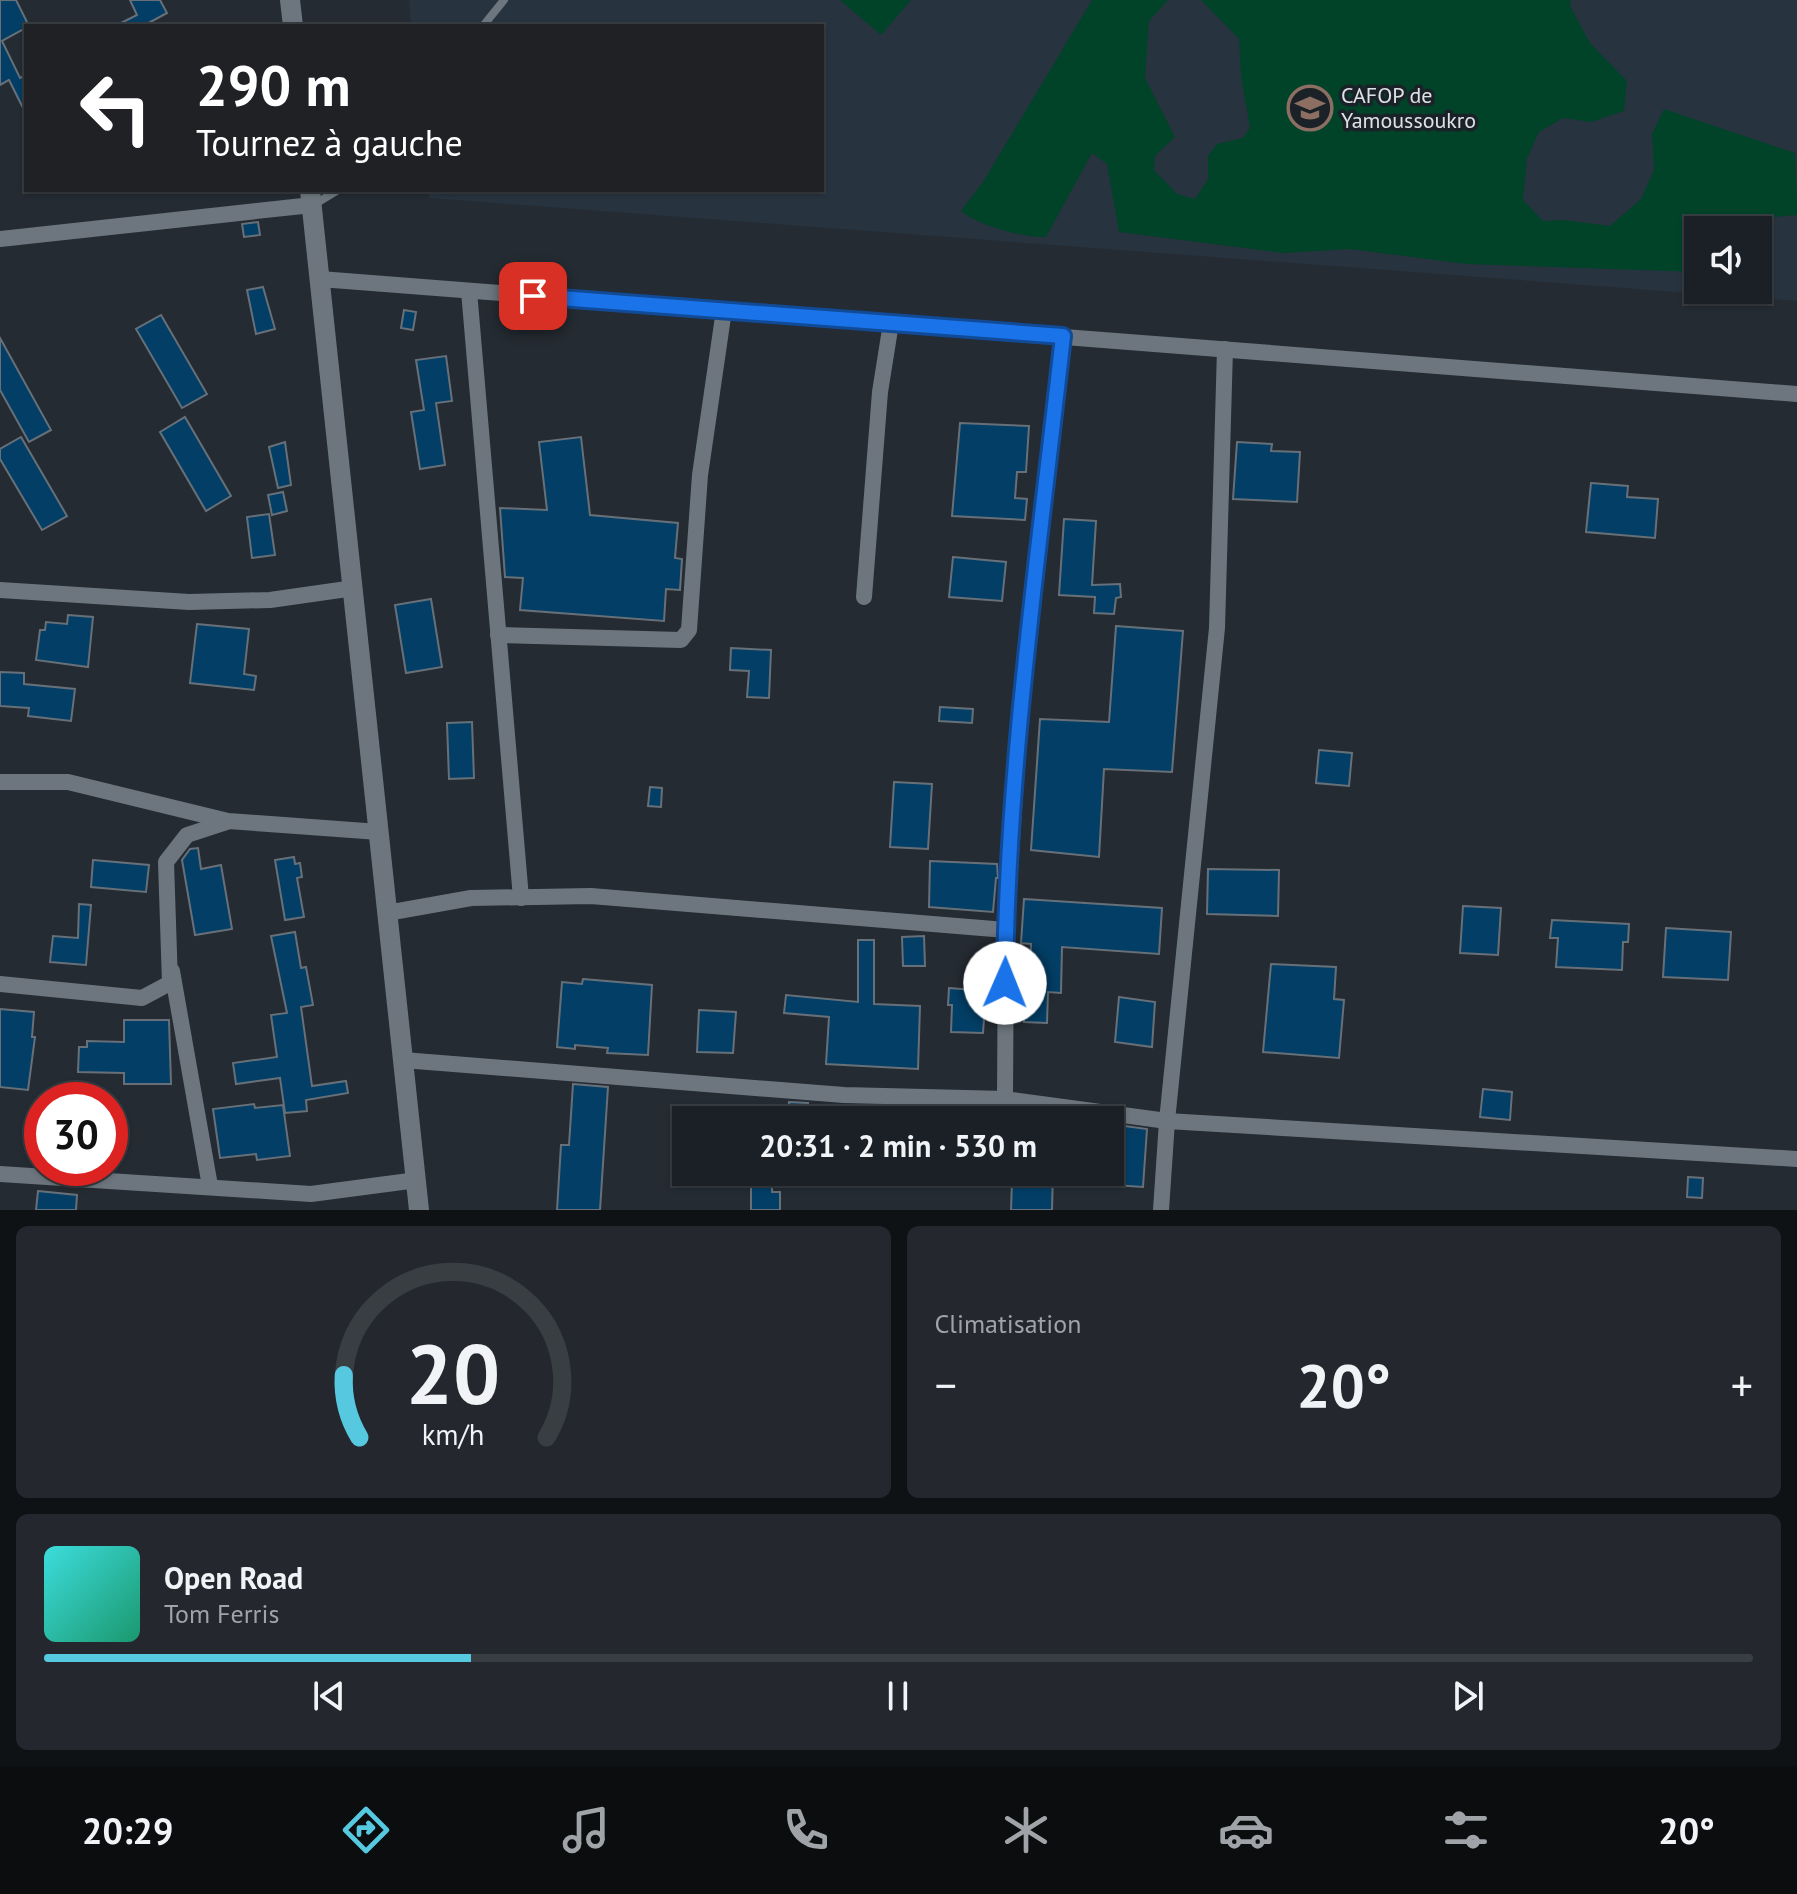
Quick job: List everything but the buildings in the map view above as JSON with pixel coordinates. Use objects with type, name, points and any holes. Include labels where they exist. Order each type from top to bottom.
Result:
[{"type":"street","points":[[290,0],[293,24]]},
{"type":"street","points":[[0,239],[311,198],[419,1210]]},
{"type":"street","points":[[320,279],[1797,394]]},
{"type":"street","points":[[469,291],[521,898]]},
{"type":"street","points":[[498,635],[681,640],[689,630],[700,475],[724,310]]},
{"type":"street","points":[[864,597],[880,392],[891,323]]},
{"type":"street","points":[[1005,1099],[1006,930],[1020,721],[1063,336]]},
{"type":"street","points":[[1161,1210],[1167,1121],[1217,628],[1225,349]]},
{"type":"street","points":[[0,590],[189,602],[270,600],[354,588]]},
{"type":"street","points":[[0,782],[68,782],[228,821],[379,832]]},
{"type":"street","points":[[0,984],[142,998],[170,983],[166,862],[187,835],[228,821]]},
{"type":"street","points":[[387,913],[471,898],[591,896],[1006,930]]},
{"type":"street","points":[[170,962],[178,993],[210,1186]]},
{"type":"street","points":[[403,1060],[844,1095],[1005,1099],[1167,1121],[1797,1159]]},
{"type":"street","points":[[0,1174],[311,1194],[417,1180]]},
{"type":"lane","points":[[485,24],[504,0]]},
{"type":"lane","points":[[311,198],[331,192]]},
{"type":"shaded area","name":"CAFOP de Yamoussoukro","points":[[409,0],[1797,0],[1797,301],[1772,299],[1772,216],[1684,216],[1684,292],[429,198],[428,192],[824,192],[824,24],[411,24]]},
{"type":"green space","points":[[840,0],[911,0],[881,35]]},
{"type":"green space","points":[[1092,0],[1168,0],[1149,21],[1145,78],[1175,137],[1155,156],[1154,170],[1177,194],[1195,199],[1208,179],[1208,156],[1217,144],[1243,138],[1250,128],[1241,76],[1239,39],[1201,0],[1571,0],[1570,6],[1590,43],[1627,81],[1624,111],[1591,122],[1563,118],[1539,132],[1527,158],[1523,200],[1543,221],[1564,220],[1610,226],[1641,199],[1654,170],[1652,134],[1664,109],[1795,153],[1797,215],[1684,216],[1684,272],[1466,264],[1350,249],[1284,253],[1119,232],[1107,164],[1092,153],[1046,237],[1001,230],[961,211],[983,182]]},
{"type":"place","name":"CAFOP de Yamoussoukro","points":[[1310,108]]},
{"type":"route","points":[[533,296],[1063,336],[1020,721],[1005,983]]}]
